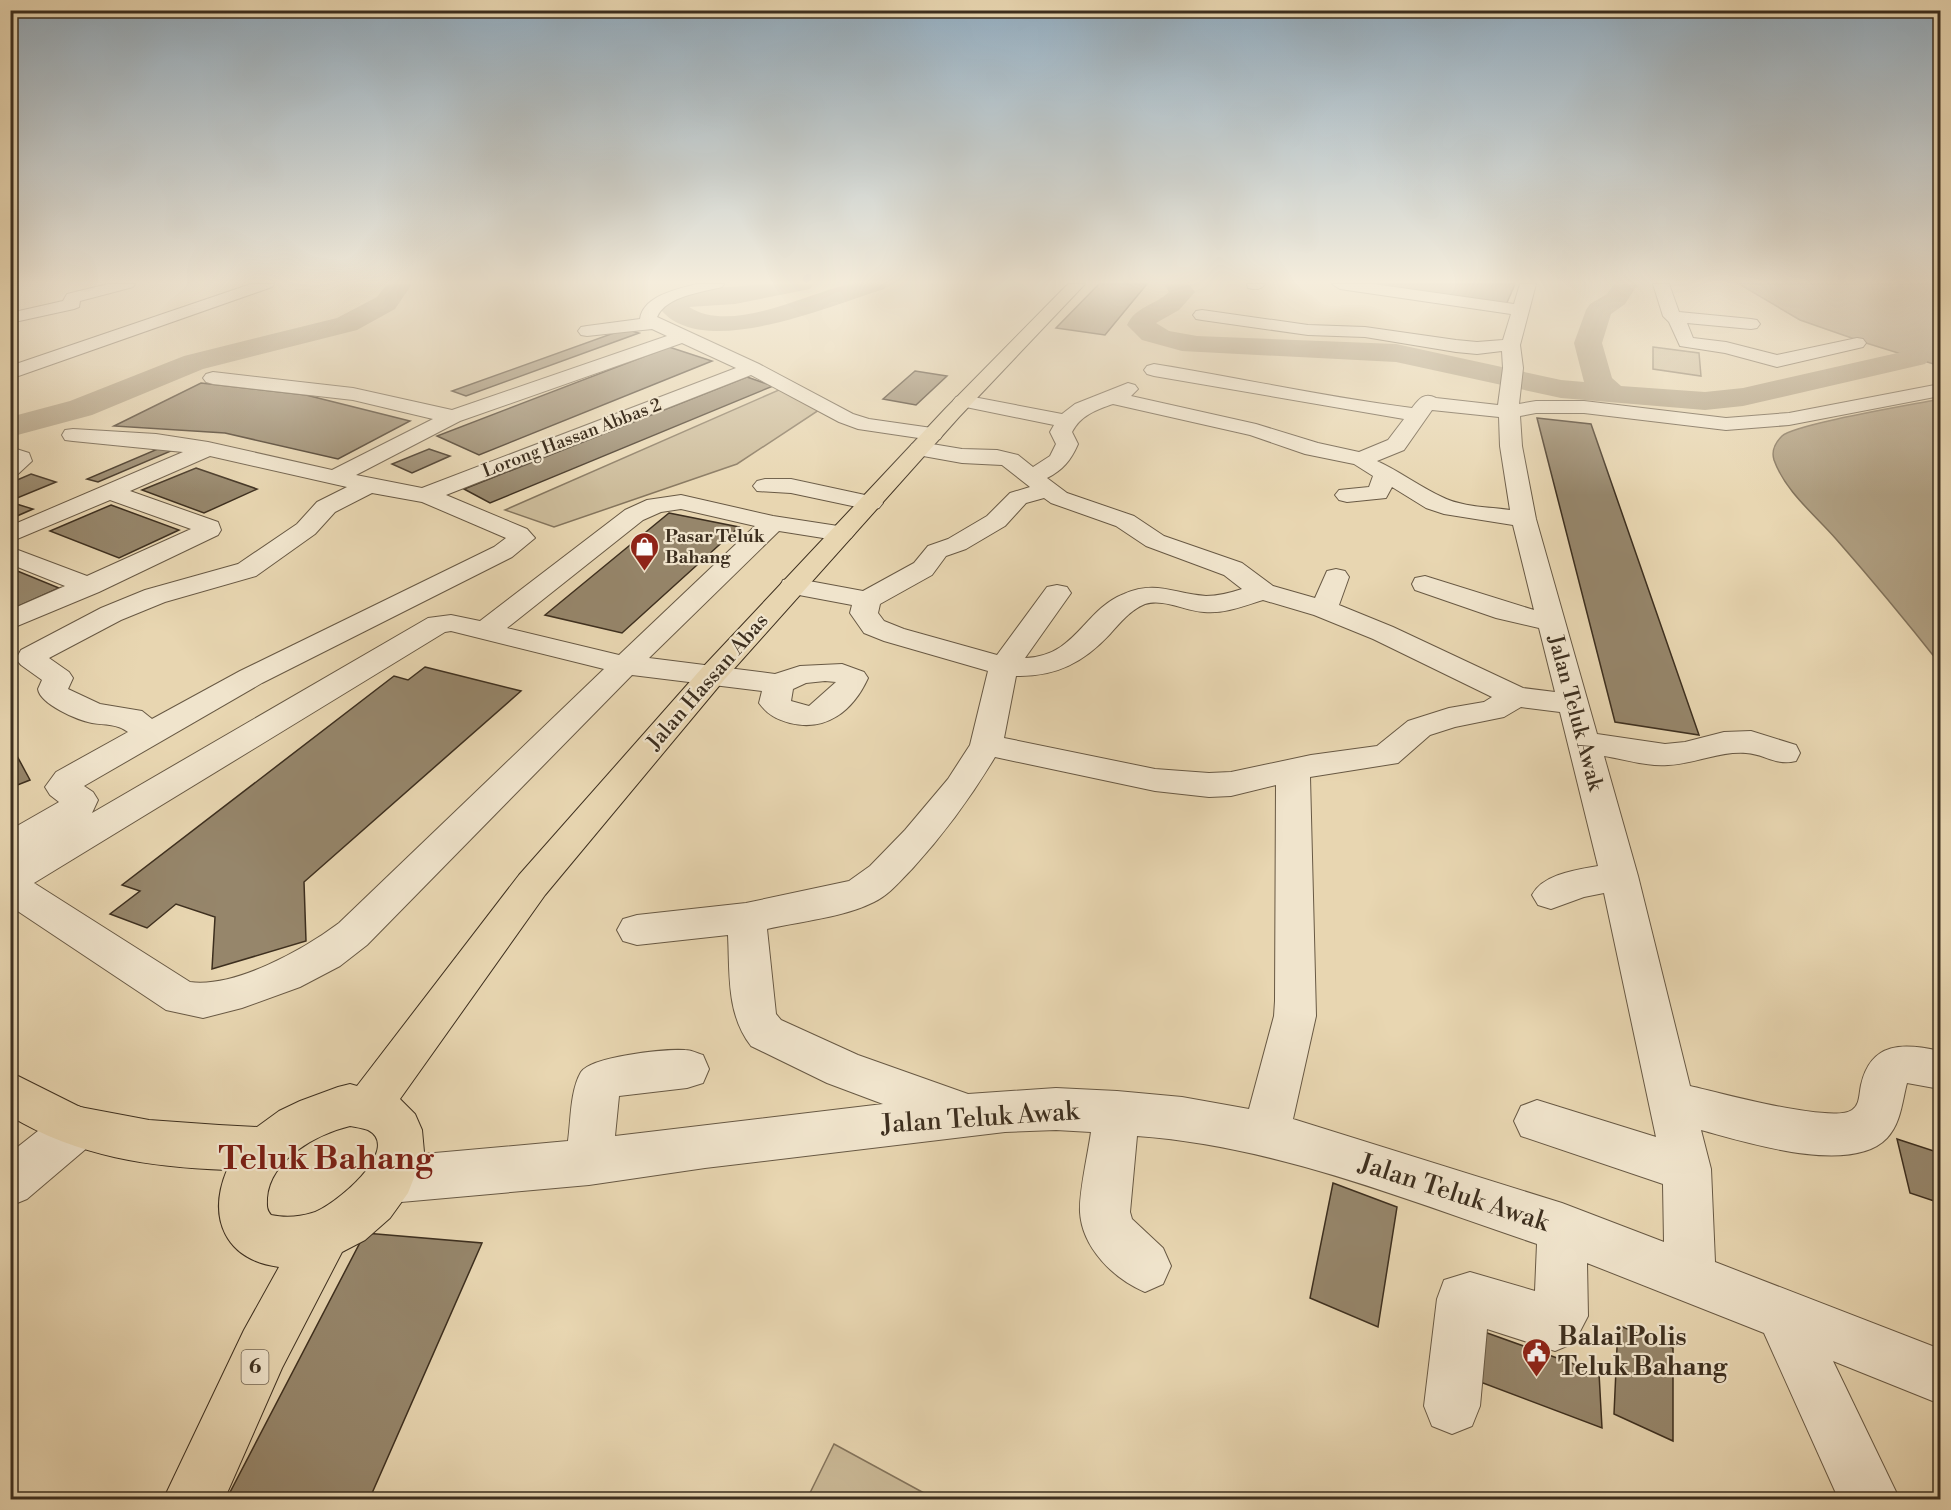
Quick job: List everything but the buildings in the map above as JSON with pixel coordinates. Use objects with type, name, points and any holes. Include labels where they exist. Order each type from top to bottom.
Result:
[{"type":"main road","name":"Jalan Hassan Abas","points":[[369,1106],[532,885],[713,674],[1010,354]]},
{"type":"main road","points":[[10,1092],[78,1127],[124,1138],[165,1144],[266,1149]]},
{"type":"main road","points":[[350,1105],[369,1106],[385,1113],[396,1125],[400,1141],[399,1160],[390,1180],[378,1197],[343,1227],[323,1237],[298,1243],[276,1243],[258,1236],[246,1225],[241,1208],[243,1188],[252,1168],[266,1149],[285,1131],[307,1118],[350,1105]]},
{"type":"main road","name":"6","points":[[193,1500],[263,1349],[323,1237]]},
{"type":"street","points":[[10,373],[63,354]]},
{"type":"street","points":[[337,476],[453,417],[631,354]]},
{"type":"street","points":[[723,354],[846,418],[865,425],[1066,421]]},
{"type":"street","name":"Jalan Teluk Awak","points":[[1511,354],[1511,446],[1524,519],[1619,876],[1687,1169],[1690,1277]]},
{"type":"street","points":[[1748,354],[1767,360],[1785,360],[1808,354]]},
{"type":"street","points":[[793,586],[867,600],[923,568],[937,551],[957,544],[996,521],[1018,498],[1040,482],[1051,467],[1061,459],[1067,444],[1060,432],[1066,421],[1085,407],[1126,391],[1156,365],[1264,390],[1276,390],[1365,408],[1510,392],[1536,407],[1567,406],[1726,424],[1789,419],[1941,390]]},
{"type":"street","name":"Lorong Hassan Abbas 2","points":[[425,495],[752,368]]},
{"type":"street","points":[[213,378],[353,394],[453,417]]},
{"type":"street","points":[[1214,424],[1264,390]]},
{"type":"street","points":[[1108,397],[1214,424],[1256,430],[1313,449],[1361,459],[1443,506],[1524,519]]},
{"type":"street","points":[[1361,459],[1396,445],[1426,403]]},
{"type":"street","points":[[1647,415],[1653,428],[1660,434]]},
{"type":"street","points":[[942,425],[1026,430]]},
{"type":"street","points":[[942,425],[962,456],[1003,458],[1040,482],[1059,498],[1125,521],[1155,541],[1233,569],[1263,592],[1324,609],[1383,633],[1516,697],[1573,704]]},
{"type":"street","points":[[10,847],[79,806],[81,800],[62,787],[68,780],[148,732],[251,677],[503,552],[522,538],[518,534],[425,495],[414,495],[208,448],[156,441],[73,435]]},
{"type":"street","points":[[10,535],[208,448]]},
{"type":"street","points":[[10,454],[21,458],[21,461],[10,469]]},
{"type":"street","points":[[1347,495],[1378,493],[1385,473]]},
{"type":"street","points":[[148,732],[131,718],[93,713],[54,694],[53,689],[58,678],[31,659],[31,656],[111,614],[155,596],[247,570],[306,529],[326,507],[371,484]]},
{"type":"street","points":[[765,486],[792,486],[871,503]]},
{"type":"street","points":[[10,621],[209,529],[109,492]]},
{"type":"street","points":[[484,632],[645,508],[669,502],[681,502],[773,523],[842,533]]},
{"type":"street","points":[[773,523],[625,665],[353,934],[326,955],[286,975],[242,991],[203,1001],[181,998],[15,890],[12,885],[13,881],[27,868],[430,627],[451,623],[625,665],[713,674],[778,684]]},
{"type":"street","points":[[10,555],[89,586]]},
{"type":"street","points":[[1324,609],[1336,577]]},
{"type":"street","points":[[1425,584],[1506,612],[1550,622]]},
{"type":"street","points":[[867,600],[864,613],[874,627],[894,635],[1004,666],[1022,667],[1046,664],[1073,655],[1111,615],[1137,597],[1166,594],[1206,604],[1263,592]]},
{"type":"street","points":[[637,930],[746,918],[838,899],[862,892],[883,876],[960,787],[986,745],[1004,666],[1057,593]]},
{"type":"street","points":[[986,745],[1185,784],[1231,784],[1293,770],[1386,755],[1419,728],[1449,718],[1493,710],[1516,697]]},
{"type":"street","points":[[1582,742],[1665,755],[1685,753],[1724,743],[1751,742],[1784,753]]},
{"type":"street","points":[[1266,1133],[1292,1030],[1296,1001],[1293,770]]},
{"type":"street","points":[[1551,895],[1577,884],[1619,876]]},
{"type":"street","points":[[746,918],[754,1011],[758,1023],[766,1033],[843,1069],[967,1115]]},
{"type":"street","points":[[1671,1102],[1795,1130],[1836,1135],[1856,1132],[1871,1124],[1879,1113],[1882,1102],[1882,1083],[1888,1071],[1895,1066],[1906,1064],[1941,1070]]},
{"type":"street","points":[[589,1162],[598,1085],[602,1081],[612,1077],[687,1069]]},
{"type":"street","name":"Jalan Teluk Awak","points":[[390,1180],[589,1162],[967,1115],[1056,1109],[1182,1118],[1266,1133],[1329,1151],[1562,1228],[1941,1376]]},
{"type":"street","points":[[1117,1112],[1105,1212],[1112,1235],[1145,1266]]},
{"type":"street","points":[[1537,1121],[1687,1169]]},
{"type":"street","points":[[10,1183],[78,1127]]},
{"type":"street","points":[[1452,1406],[1463,1299],[1470,1298],[1552,1325],[1555,1324],[1561,1316],[1562,1228]]},
{"type":"street","points":[[1782,1313],[1870,1500]]},
{"type":"shaded area","points":[[1653,354],[1699,354],[1701,376],[1653,369]]},
{"type":"shaded area","points":[[1903,354],[1940,354],[1940,366]]},
{"type":"shaded area","points":[[781,389],[819,410],[737,464],[554,527],[505,510]]},
{"type":"shaded area","points":[[1940,399],[1940,664],[1863,570],[1785,482],[1773,453],[1774,447],[1782,436],[1791,431],[1831,420]]},
{"type":"shaded area","points":[[834,1444],[935,1499],[807,1499]]},
{"type":"waterway","points":[[10,427],[81,408],[194,362],[227,354]]},
{"type":"waterway","points":[[1403,354],[1561,389],[1612,395]]},
{"type":"waterway","points":[[1591,354],[1598,381],[1612,395]]},
{"type":"waterway","points":[[1612,395],[1705,401],[1743,397],[1915,358]]},
{"type":"place","name":"Pasar Teluk Bahang","points":[[644,572]]},
{"type":"place","name":"Balai Polis Teluk Bahang","points":[[1537,1378]]},
{"type":"district","name":"Teluk Bahang","points":[[326,1159]]}]
